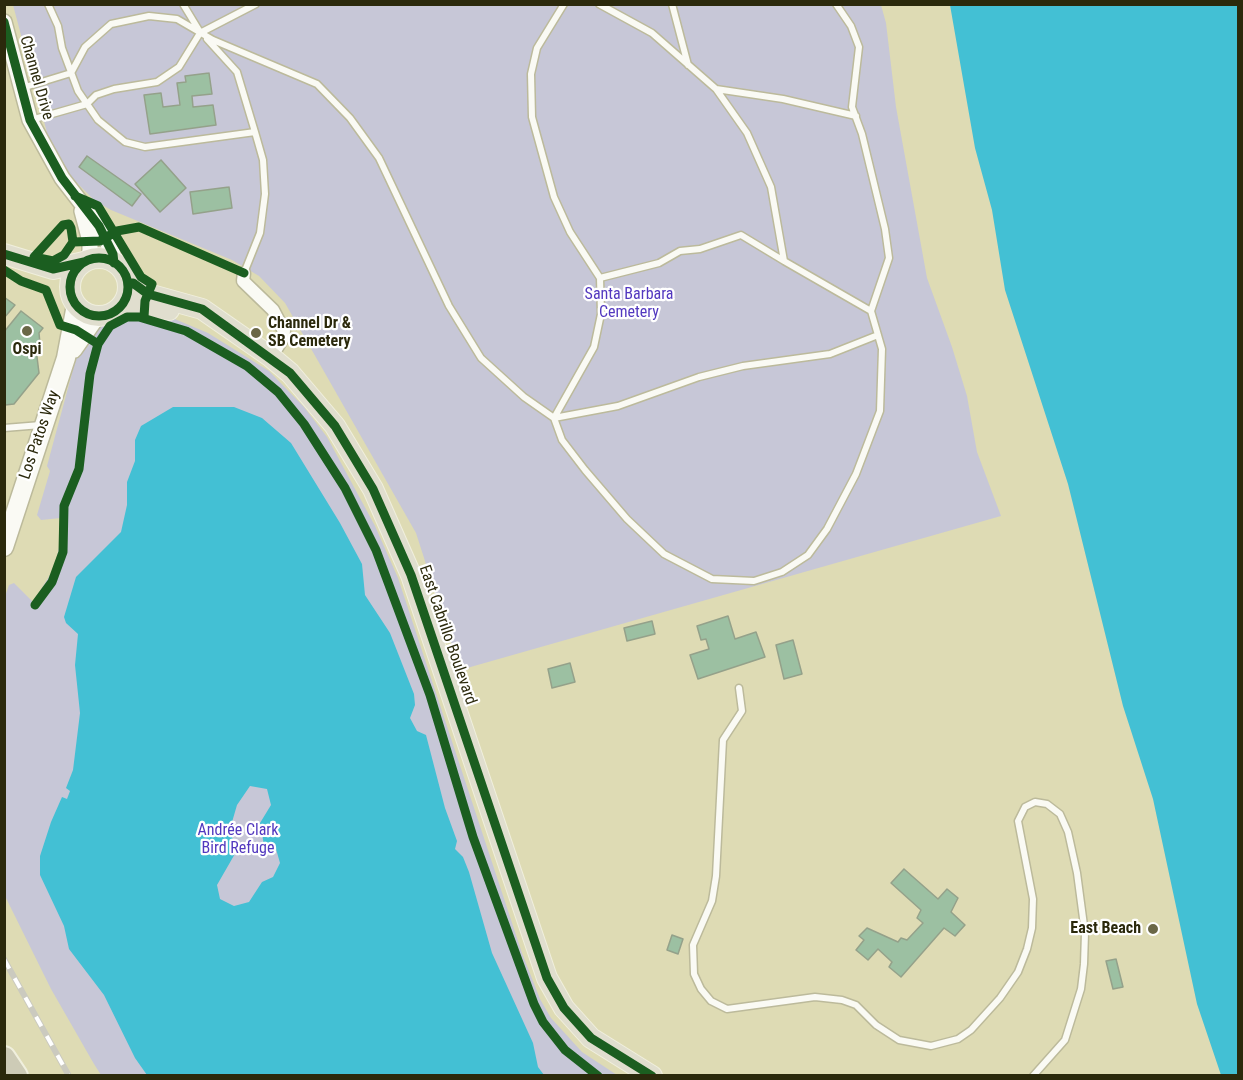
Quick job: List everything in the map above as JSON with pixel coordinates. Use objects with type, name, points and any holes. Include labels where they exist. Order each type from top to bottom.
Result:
[{"type":"highway","points":[[4,1058],[16,1076]]},
{"type":"main road","points":[[4,254],[53,269],[99,258],[119,268],[128,289],[122,305],[116,311],[96,316],[86,313],[58,285],[25,274],[4,261]]},
{"type":"main road","points":[[73,298],[74,273],[87,261]]},
{"type":"main road","name":"East Cabrillo Boulevard","points":[[119,268],[133,283],[148,294],[202,309],[224,327],[271,357],[290,373],[335,426],[393,529],[411,575],[547,978],[555,994],[591,1038],[652,1076]]},
{"type":"main road","name":"Los Patos Way","points":[[5,540],[66,358],[73,298]]},
{"type":"main road","name":"East Cabrillo Boulevard","points":[[116,311],[129,307],[160,308],[224,327]]},
{"type":"main road","name":"Los Patos Way","points":[[66,358],[96,316]]},
{"type":"street","name":"Channel Drive","points":[[4,22],[30,120],[51,160],[79,203],[99,226],[119,268]]},
{"type":"street","name":"Channel Drive","points":[[79,203],[88,229],[87,261]]},
{"type":"street","points":[[244,273],[243,281],[273,310],[284,331],[283,338],[271,357]]},
{"type":"lane","points":[[48,4],[58,26],[78,91],[98,120],[125,142],[145,147],[255,132]]},
{"type":"lane","points":[[183,4],[200,33],[237,72],[263,160],[265,194],[260,233],[244,273]]},
{"type":"lane","points":[[30,120],[87,104],[96,95],[157,82],[179,67],[200,33],[256,4]]},
{"type":"lane","points":[[554,418],[594,346],[601,314],[600,278],[570,232],[554,197],[532,117],[531,74],[537,48],[564,4]]},
{"type":"lane","points":[[599,4],[652,33],[716,89],[747,133],[771,186],[784,261]]},
{"type":"lane","points":[[672,4],[688,65]]},
{"type":"lane","points":[[22,88],[71,73],[85,47],[111,24],[149,16],[177,19],[236,51],[277,65],[317,84],[350,118],[379,158],[449,306],[481,357],[525,397],[554,418],[562,440],[585,470],[627,519],[664,554],[712,579],[754,581],[782,572],[808,555],[827,529],[856,474],[880,411],[882,349],[871,311],[889,258],[885,229],[852,107],[860,47],[851,26],[836,4]]},
{"type":"lane","points":[[716,89],[783,99],[856,116]]},
{"type":"lane","points":[[600,278],[659,263],[680,251],[700,249],[741,235],[871,311]]},
{"type":"lane","points":[[554,418],[618,406],[699,376],[830,354],[878,335]]},
{"type":"lane","points":[[4,428],[45,424]]},
{"type":"lane","points":[[739,688],[742,711],[723,740],[716,876],[712,902],[693,945],[694,974],[701,988],[711,1001],[727,1009],[815,997],[842,1000],[856,1005],[876,1025],[899,1040],[931,1046],[958,1039],[971,1030],[1000,998],[1018,972],[1027,949],[1032,928],[1033,899],[1018,821],[1025,807],[1035,802],[1047,804],[1060,814],[1073,853],[1085,933],[1084,964],[1081,990],[1065,1040],[1033,1076]]},
{"type":"green space","name":"Santa Barbara Cemetery","points":[[13,5],[881,5],[886,23],[896,107],[927,278],[967,396],[977,452],[1001,516],[460,670],[416,533],[285,303],[259,276],[232,260],[111,210],[94,200],[69,175],[49,140]]},
{"type":"green space","name":"Andrée Clark Bird Refuge","points":[[158,312],[208,333],[269,371],[304,407],[327,437],[375,526],[398,578],[522,953],[540,999],[551,1018],[582,1052],[617,1075],[101,1075],[94,1064],[51,989],[5,896],[4,599],[9,585],[14,583],[33,602],[55,567],[61,537],[61,518],[41,520],[37,515],[50,471],[47,466],[78,351],[91,331],[102,324],[128,314]]},
{"type":"water","points":[[950,5],[1238,5],[1238,1075],[1221,1075],[1197,1004],[1153,799],[1123,706],[1068,484],[1005,290],[992,210],[975,148]]},
{"type":"water","name":"Andrée Clark Bird Refuge","points":[[173,407],[234,407],[262,418],[291,443],[362,564],[365,595],[390,633],[414,694],[415,705],[410,718],[417,731],[426,735],[445,808],[457,841],[455,849],[463,857],[469,872],[492,953],[533,1043],[538,1067],[544,1075],[147,1075],[135,1058],[104,995],[69,949],[64,926],[40,875],[40,856],[62,797],[67,799],[70,791],[66,788],[73,770],[80,713],[75,665],[78,634],[66,623],[64,617],[76,577],[121,532],[127,505],[127,482],[135,461],[135,440],[141,426]],"holes":[[[250,786],[267,789],[271,805],[260,823],[264,845],[276,849],[280,863],[273,877],[262,882],[249,902],[234,906],[220,899],[217,885],[236,852],[230,829],[237,805]]]},
{"type":"building","points":[[209,73],[212,94],[192,96],[193,107],[213,105],[216,125],[150,134],[144,95],[161,93],[163,107],[180,105],[177,83],[186,82],[185,76]]},
{"type":"building","points":[[87,156],[141,194],[132,206],[79,167]]},
{"type":"building","points":[[161,160],[186,188],[160,212],[135,184]]},
{"type":"building","points":[[229,187],[232,208],[193,214],[190,192]]},
{"type":"building","points":[[4,297],[15,305],[4,318]]},
{"type":"building","points":[[21,311],[43,328],[39,333],[40,344],[36,349],[39,373],[14,404],[5,405],[4,332]]},
{"type":"building","points":[[728,616],[735,639],[756,632],[765,657],[698,679],[690,655],[709,649],[706,639],[701,640],[697,626]]},
{"type":"building","points":[[652,621],[655,634],[627,641],[624,628]]},
{"type":"building","points":[[793,640],[802,674],[784,679],[776,645]]},
{"type":"building","points":[[570,663],[575,682],[552,688],[548,669]]},
{"type":"building","points":[[904,869],[938,899],[947,889],[958,898],[951,912],[965,925],[955,936],[944,928],[901,977],[889,967],[892,962],[878,949],[868,960],[856,950],[864,940],[859,936],[867,928],[898,942],[901,938],[907,940],[923,923],[917,918],[921,910],[891,883]]},
{"type":"building","points":[[672,935],[683,939],[678,954],[667,950]]},
{"type":"building","points":[[1116,959],[1123,987],[1113,989],[1106,961]]},
{"type":"railway","points":[[4,959],[69,1076]]},
{"type":"cycle path","points":[[4,22],[30,120],[62,178],[99,226],[113,254],[114,263]]},
{"type":"cycle path","points":[[75,196],[98,206],[141,277],[152,284],[145,301],[144,317]]},
{"type":"cycle path","points":[[73,242],[69,224],[63,225],[34,257],[53,261],[64,255],[73,242],[100,241],[117,231],[139,227],[244,273]]},
{"type":"cycle path","points":[[4,254],[53,269],[84,262]]},
{"type":"cycle path","points":[[99,258],[110,260],[123,271],[128,287],[126,298],[115,311],[99,316],[88,314],[75,303],[70,287],[72,276],[83,263],[99,258]]},
{"type":"cycle path","points":[[4,270],[21,281],[46,290],[60,325],[76,330],[98,344]]},
{"type":"cycle path","points":[[133,283],[148,294],[202,309],[290,373],[335,426],[373,489],[411,575],[547,978],[564,1008],[591,1038],[652,1076]]},
{"type":"cycle path","points":[[35,605],[52,582],[63,552],[64,506],[79,469],[90,374],[98,344],[110,326],[127,317],[139,317],[186,331],[247,366],[278,392],[304,424],[345,488],[376,550],[430,695],[473,837],[534,1004],[543,1022],[565,1050],[598,1076]]},
{"type":"place","name":"Ospi","points":[[27,331]]},
{"type":"place","name":"Channel Dr & SB Cemetery","points":[[256,333]]},
{"type":"place","name":"East Beach","points":[[1153,929]]}]
